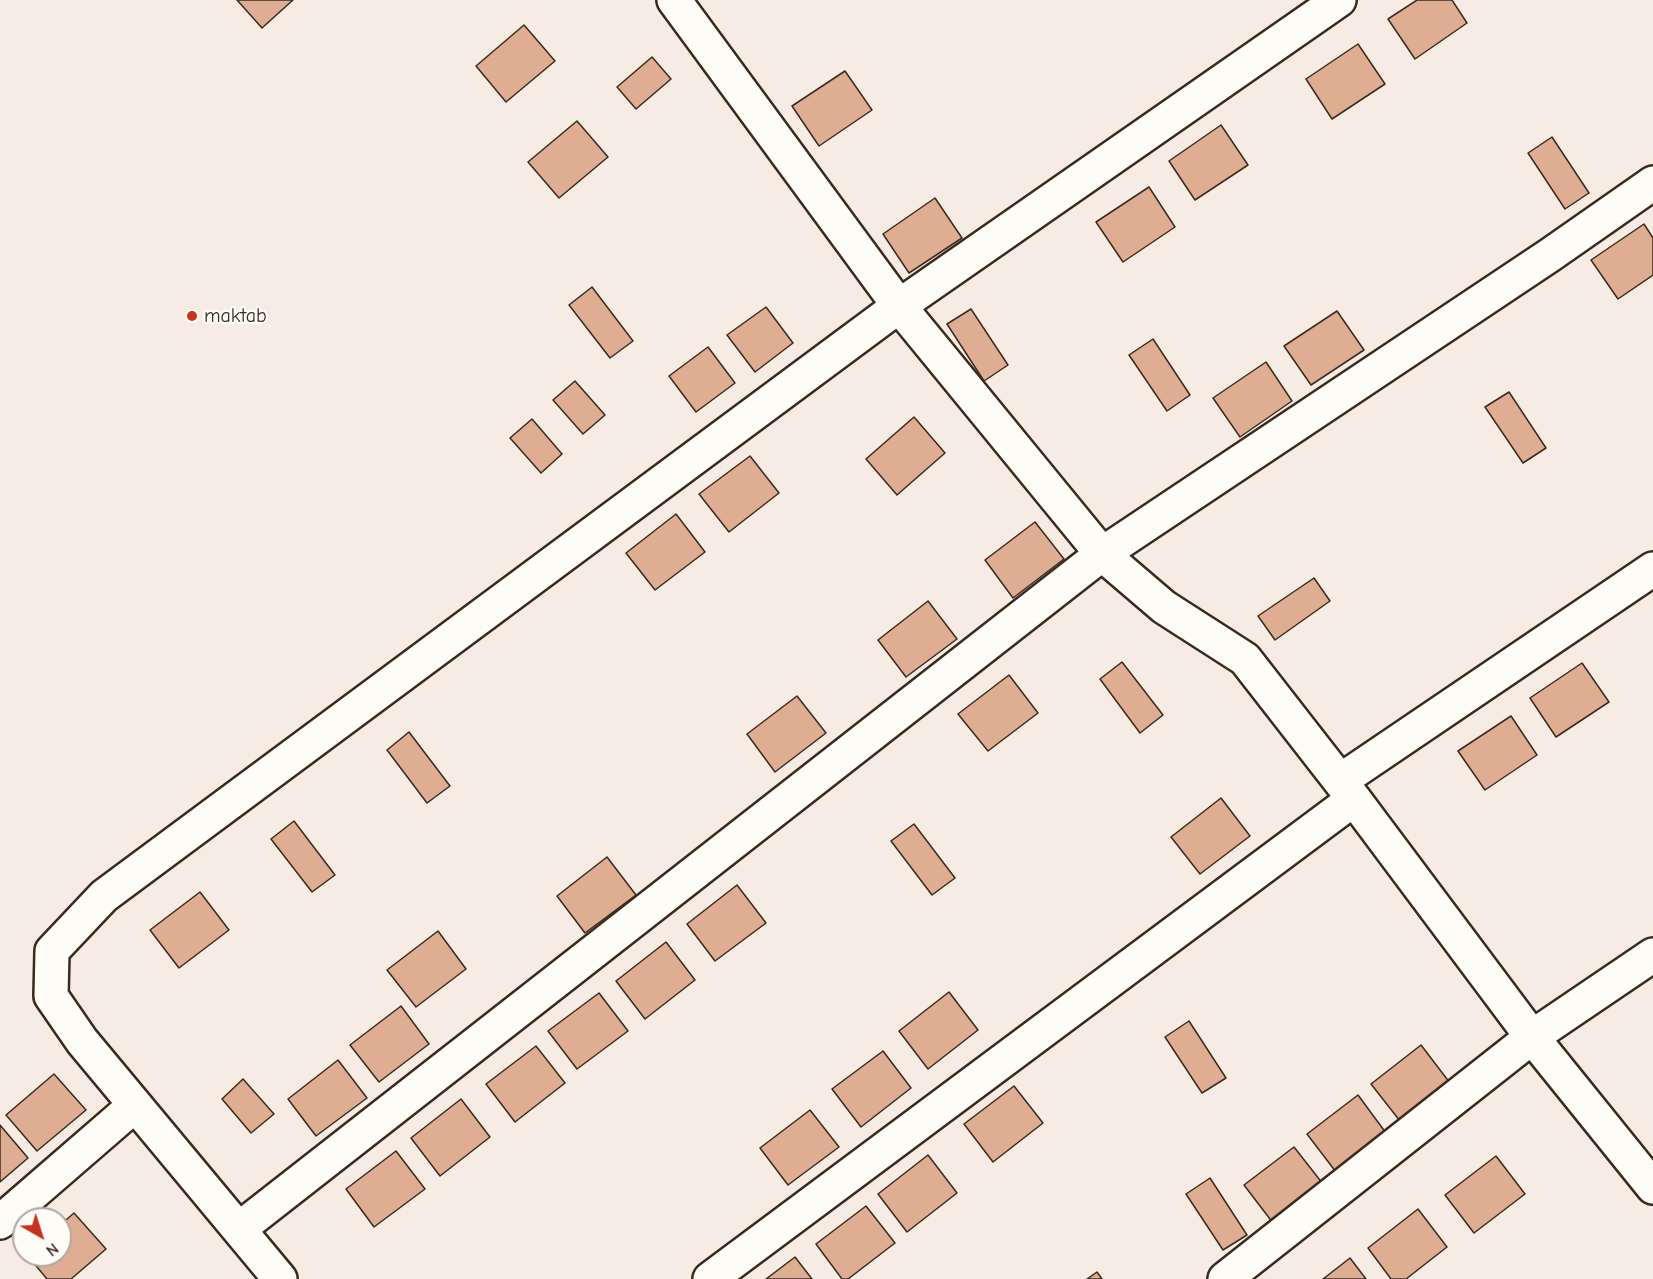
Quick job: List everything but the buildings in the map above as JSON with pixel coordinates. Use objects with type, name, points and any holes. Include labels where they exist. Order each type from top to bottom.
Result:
[{"type":"street","points":[[674,0],[899,306],[1102,554],[1164,607],[1245,659],[1347,790],[1532,1037],[1653,1188]]},
{"type":"street","points":[[280,1279],[82,1041],[51,996],[52,951],[104,896],[899,306],[1339,0]]},
{"type":"street","points":[[238,1229],[1102,554],[1550,255],[1653,183]]},
{"type":"street","points":[[710,1279],[1347,790],[1653,569]]},
{"type":"street","points":[[1225,1279],[1532,1037],[1653,955]]},
{"type":"street","points":[[0,1222],[135,1105]]},
{"type":"place","name":"maktab","points":[[192,316]]}]
